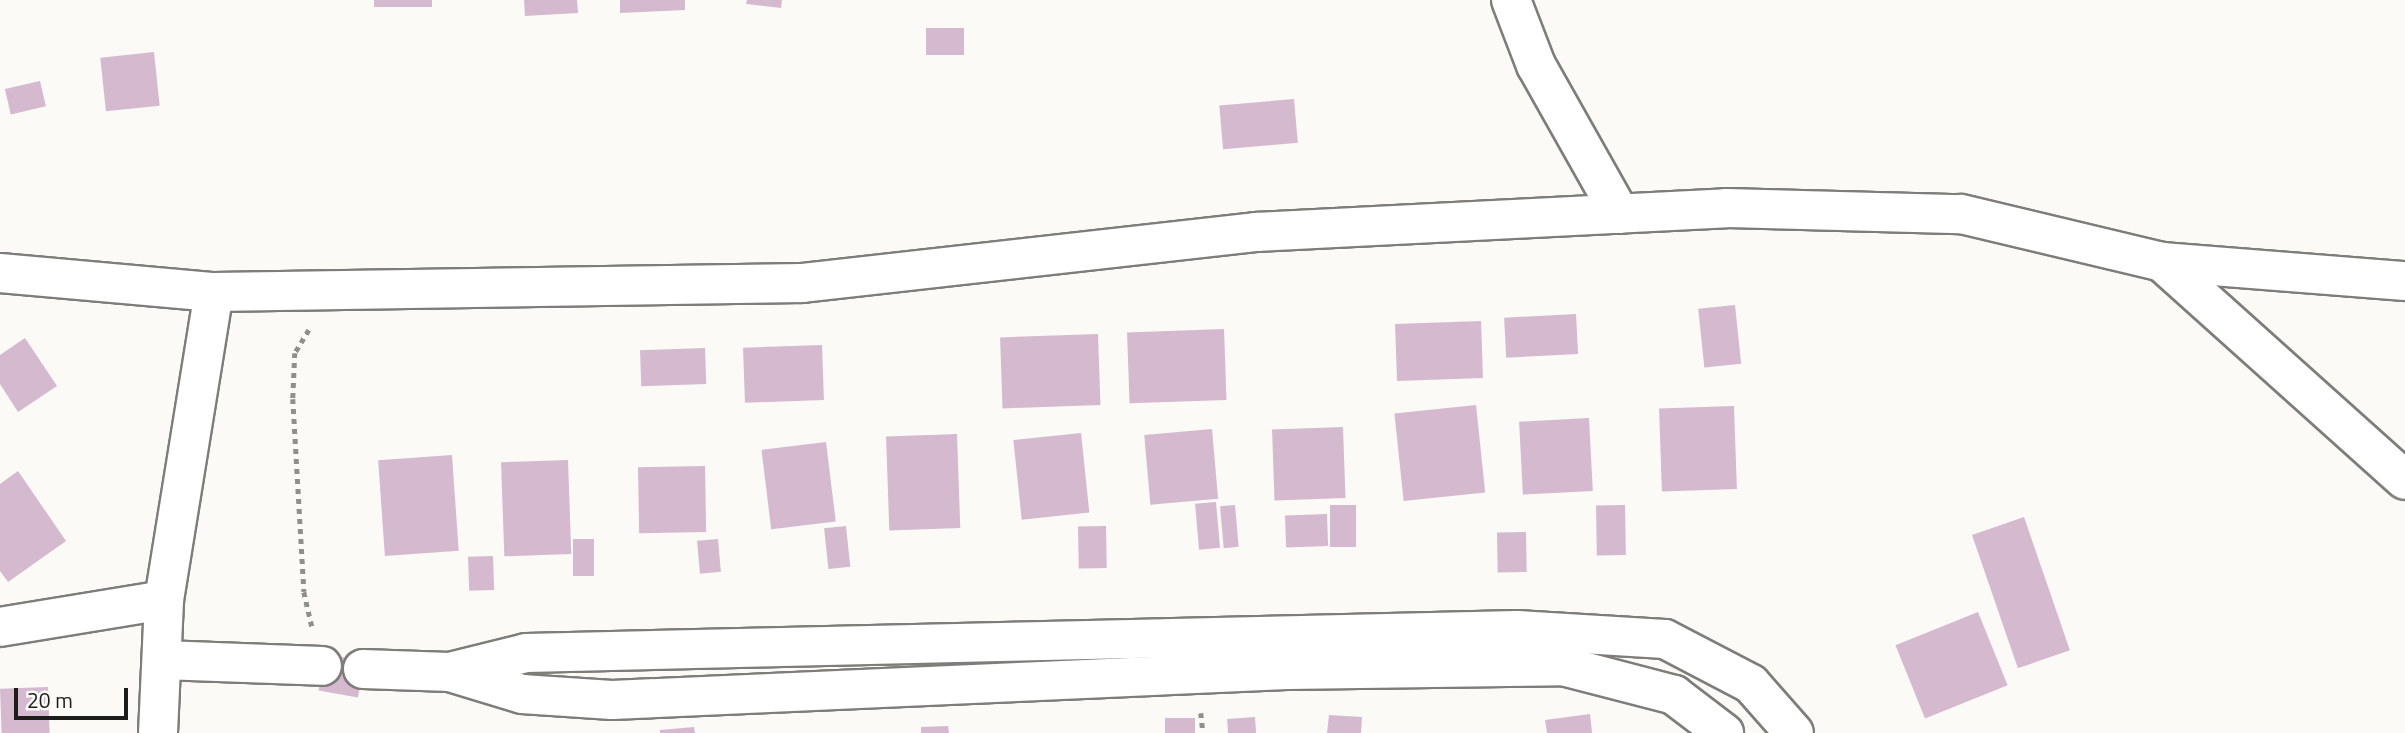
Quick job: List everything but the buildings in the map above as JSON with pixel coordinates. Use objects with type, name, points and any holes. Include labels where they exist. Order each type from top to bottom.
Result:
[{"type":"street","points":[[1511,0],[1536,65],[1619,214]]},
{"type":"street","points":[[0,273],[214,292],[323,286],[802,283],[1256,232],[1726,208],[1961,214],[2162,262],[2405,281]]},
{"type":"street","points":[[2162,262],[2405,480]]},
{"type":"street","points":[[158,733],[164,600],[214,292]]},
{"type":"street","points":[[0,627],[164,600]]},
{"type":"street","points":[[1197,656],[1517,630],[1665,639],[1751,684],[1794,733]]},
{"type":"street","points":[[363,669],[450,672],[526,653],[1197,656],[1563,666],[1674,695],[1724,733]]},
{"type":"street","points":[[162,660],[322,666]]},
{"type":"path","points":[[322,666],[304,592],[293,399],[295,352],[316,320],[323,286]]}]
